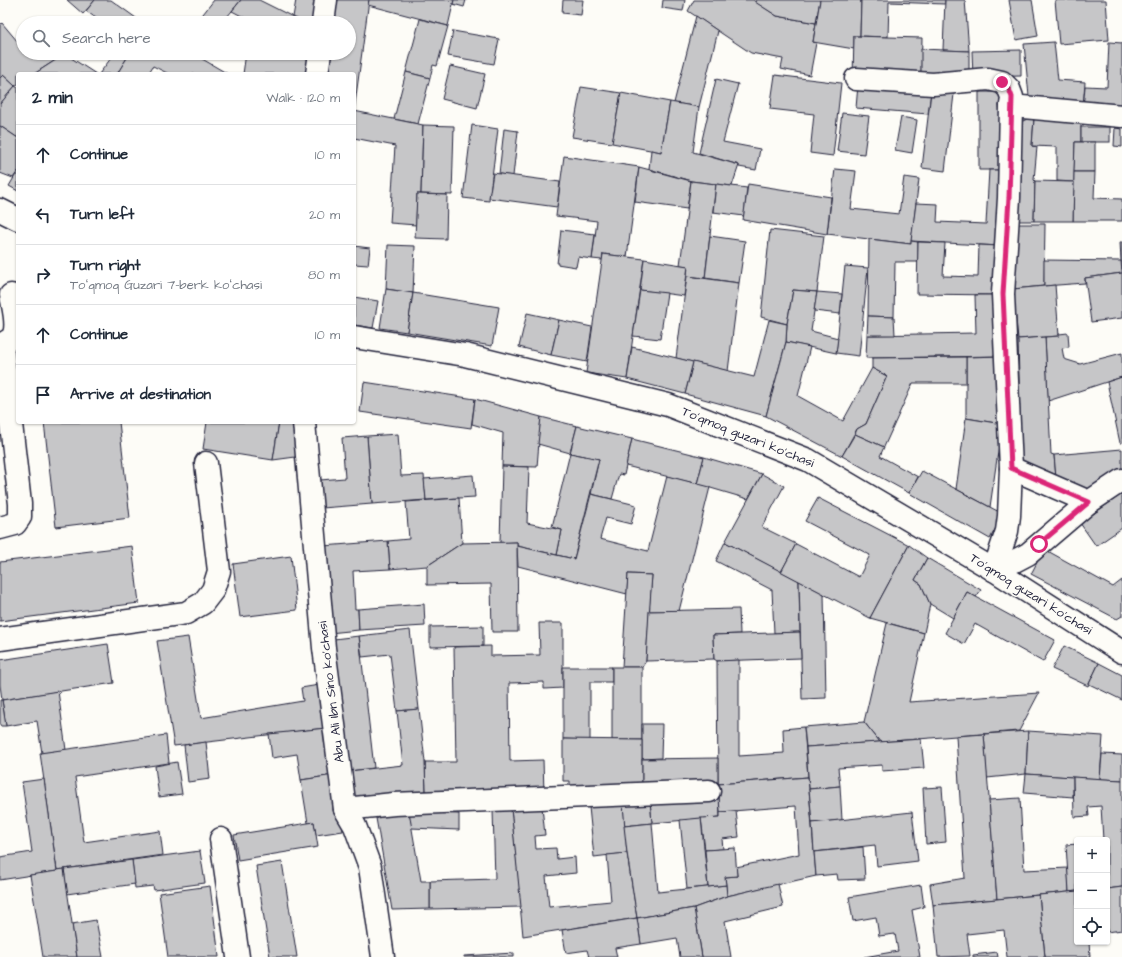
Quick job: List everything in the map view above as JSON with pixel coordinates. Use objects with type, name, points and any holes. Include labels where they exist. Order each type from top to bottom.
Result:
[{"type":"street","points":[[324,16],[326,0]]},
{"type":"street","points":[[317,72],[319,60]]},
{"type":"street","points":[[856,79],[933,84],[988,79],[1002,82],[1009,89],[1012,97],[1009,198],[1003,294],[1011,468],[1007,531],[994,570]]},
{"type":"street","points":[[1012,106],[1122,116]]},
{"type":"street","points":[[0,210],[16,218]]},
{"type":"street","points":[[0,528],[15,524],[20,517],[20,504],[1,344],[8,341],[13,335],[15,324],[10,290]]},
{"type":"street","name":"To'qmoq guzari ko'chasi","points":[[356,337],[465,355],[668,405],[808,460],[994,570],[1122,652]]},
{"type":"street","name":"Abu Ali Ibn Sino ko'chasi","points":[[304,424],[324,648],[345,809],[355,826],[370,867],[383,957]]},
{"type":"street","points":[[0,639],[186,613],[203,604],[214,590],[219,571],[206,462]]},
{"type":"street","points":[[1011,468],[1089,502]]},
{"type":"street","points":[[994,570],[1007,566],[1028,554],[1089,502],[1122,480]]},
{"type":"street","points":[[345,809],[394,804],[709,792]]},
{"type":"street","points":[[221,839],[238,957]]},
{"type":"building","points":[[67,0],[95,0],[83,14]]},
{"type":"building","points":[[95,0],[111,0],[133,16],[93,16],[86,11]]},
{"type":"building","points":[[214,0],[241,0],[228,16],[201,16]]},
{"type":"building","points":[[241,0],[259,0],[291,16],[242,16],[232,11]]},
{"type":"building","points":[[296,0],[321,0],[319,16],[293,16]]},
{"type":"building","points":[[337,0],[369,0],[356,96],[356,72],[327,72],[329,60],[356,60],[356,16],[335,16]]},
{"type":"building","points":[[369,0],[454,0],[448,26],[368,5]]},
{"type":"building","points":[[454,0],[466,0],[464,7],[453,4]]},
{"type":"building","points":[[563,0],[583,0],[581,15],[562,13]]},
{"type":"building","points":[[663,0],[685,0],[683,11],[662,8]]},
{"type":"building","points":[[694,0],[753,0],[777,16],[816,23],[813,42],[816,43],[810,75],[781,69],[783,59],[751,53],[688,11]]},
{"type":"building","points":[[756,0],[820,0],[816,23],[777,16],[755,2]]},
{"type":"building","points":[[820,0],[861,0],[860,36],[854,36],[854,49],[813,42]]},
{"type":"building","points":[[861,0],[945,0],[945,4],[889,2],[888,37],[860,36]]},
{"type":"building","points":[[945,0],[965,0],[969,51],[943,50]]},
{"type":"building","points":[[1009,0],[1032,0],[1038,36],[1016,40]]},
{"type":"building","points":[[1055,0],[1106,0],[1109,40],[1059,44]]},
{"type":"building","points":[[696,16],[718,31],[699,107],[674,103]]},
{"type":"building","points":[[420,19],[448,26],[437,66],[433,65],[430,78],[406,72]]},
{"type":"building","points":[[2,23],[16,40],[16,60],[56,60],[37,72],[16,72],[15,86],[3,75],[0,78],[0,25]]},
{"type":"building","points":[[453,31],[499,39],[494,64],[448,56]]},
{"type":"building","points":[[854,36],[922,38],[921,79],[853,77]]},
{"type":"building","points":[[1054,42],[1058,80],[1085,82],[1083,109],[1057,108],[1029,96],[1024,44]]},
{"type":"building","points":[[1109,42],[1122,43],[1122,111],[1083,109],[1085,86],[1107,87]]},
{"type":"building","points":[[921,49],[969,51],[969,80],[921,79]]},
{"type":"building","points":[[1021,50],[1021,76],[973,77],[972,51]]},
{"type":"building","points":[[56,60],[74,60],[93,72],[37,72]]},
{"type":"building","points":[[110,60],[126,60],[118,72],[101,72]]},
{"type":"building","points":[[126,60],[204,60],[225,72],[165,72],[153,66],[149,72],[118,72]]},
{"type":"building","points":[[245,60],[312,60],[311,72],[243,72]]},
{"type":"building","points":[[450,66],[485,74],[477,108],[442,99]]},
{"type":"building","points":[[406,72],[430,78],[418,124],[394,119]]},
{"type":"building","points":[[3,75],[15,86],[0,104],[0,78]]},
{"type":"building","points":[[775,75],[841,83],[833,156],[810,153],[814,114],[770,109]]},
{"type":"building","points":[[716,79],[738,84],[723,142],[760,149],[756,170],[739,167],[739,165],[699,153]]},
{"type":"building","points":[[858,85],[931,92],[928,114],[856,108]]},
{"type":"building","points":[[16,87],[16,137],[0,126],[0,104]]},
{"type":"building","points":[[581,87],[621,93],[612,143],[572,137]]},
{"type":"building","points":[[931,92],[954,94],[945,171],[922,168]]},
{"type":"building","points":[[979,92],[1008,92],[1007,170],[979,170]]},
{"type":"building","points":[[621,93],[670,102],[661,152],[612,143]]},
{"type":"building","points":[[670,102],[699,107],[693,152],[739,165],[732,186],[691,181],[649,169],[651,150],[661,152]]},
{"type":"building","points":[[356,111],[423,125],[421,194],[417,194],[416,225],[390,223],[395,146],[356,138]]},
{"type":"building","points":[[842,113],[869,116],[864,154],[837,151]]},
{"type":"building","points":[[901,117],[917,120],[912,153],[895,150]]},
{"type":"building","points":[[1027,119],[1034,119],[1032,146],[1037,147],[1034,180],[1034,221],[1013,221],[1019,123]]},
{"type":"building","points":[[1034,119],[1081,123],[1081,142],[1075,142],[1074,182],[1057,181],[1057,147],[1032,146]]},
{"type":"building","points":[[423,125],[454,126],[452,195],[421,194]]},
{"type":"building","points":[[472,125],[498,129],[489,201],[463,198]]},
{"type":"building","points":[[0,126],[16,137],[16,174],[13,178],[0,173]]},
{"type":"building","points":[[1081,127],[1110,127],[1110,142],[1081,142]]},
{"type":"building","points":[[1115,128],[1122,129],[1122,147],[1114,146]]},
{"type":"building","points":[[504,129],[518,131],[513,176],[499,174]]},
{"type":"building","points":[[1075,142],[1095,142],[1095,172],[1074,172]]},
{"type":"building","points":[[564,156],[639,167],[627,257],[603,254],[602,260],[592,259],[597,221],[556,216]]},
{"type":"building","points":[[639,167],[691,181],[687,209],[635,202]]},
{"type":"building","points":[[835,169],[856,171],[851,209],[899,214],[904,177],[919,179],[911,244],[827,234]]},
{"type":"building","points":[[989,170],[1004,170],[1000,246],[911,241],[916,203],[938,204],[937,222],[986,224]]},
{"type":"building","points":[[1074,172],[1095,172],[1094,198],[1122,199],[1122,221],[1073,221]]},
{"type":"building","points":[[493,173],[560,182],[557,207],[489,198]]},
{"type":"building","points":[[16,174],[16,190],[9,186]]},
{"type":"building","points":[[691,181],[716,184],[705,278],[687,276],[688,266],[680,265]]},
{"type":"building","points":[[1035,181],[1074,182],[1073,221],[1034,221]]},
{"type":"building","points":[[716,184],[747,188],[744,216],[713,212]]},
{"type":"building","points":[[748,184],[831,197],[827,234],[743,220]]},
{"type":"building","points":[[417,194],[447,195],[446,239],[415,238]]},
{"type":"building","points":[[1015,224],[1045,224],[1044,286],[1013,289]]},
{"type":"building","points":[[561,230],[595,234],[592,259],[578,257],[576,267],[557,264]]},
{"type":"building","points":[[770,230],[824,236],[817,292],[793,290],[787,324],[761,317]]},
{"type":"building","points":[[710,236],[745,241],[739,283],[705,278]]},
{"type":"building","points":[[869,239],[911,244],[911,241],[918,242],[918,262],[895,262],[894,317],[868,316]]},
{"type":"building","points":[[918,242],[945,243],[943,276],[978,277],[979,245],[1000,246],[999,295],[917,294]]},
{"type":"building","points":[[1120,242],[1122,242],[1122,269],[1121,261]]},
{"type":"building","points":[[388,245],[415,246],[413,293],[386,289]]},
{"type":"building","points":[[356,246],[370,248],[368,265],[356,264]]},
{"type":"building","points":[[603,254],[644,259],[627,379],[586,373]]},
{"type":"building","points":[[644,259],[688,266],[684,296],[640,290]]},
{"type":"building","points":[[1044,260],[1121,261],[1122,273],[1085,278],[1085,283],[1044,286]]},
{"type":"building","points":[[845,266],[868,268],[859,356],[836,353]]},
{"type":"building","points":[[1122,273],[1122,318],[1091,322],[1085,278]]},
{"type":"building","points":[[687,276],[739,283],[728,371],[676,358]]},
{"type":"building","points":[[1055,285],[1059,336],[1018,339],[1013,289]]},
{"type":"building","points":[[386,289],[413,293],[407,332],[380,328]]},
{"type":"building","points":[[640,290],[667,293],[660,339],[633,336]]},
{"type":"building","points":[[793,290],[817,292],[811,331],[838,338],[836,353],[786,342],[787,324]]},
{"type":"building","points":[[817,292],[842,294],[840,314],[814,311]]},
{"type":"building","points":[[413,293],[499,307],[492,346],[407,332]]},
{"type":"building","points":[[975,295],[999,295],[1003,356],[866,358],[867,335],[976,333]]},
{"type":"building","points":[[356,297],[378,301],[373,328],[356,325]]},
{"type":"building","points":[[527,313],[559,320],[551,355],[519,347]]},
{"type":"building","points":[[868,316],[894,317],[895,335],[867,335]]},
{"type":"building","points":[[559,320],[592,327],[587,362],[551,355]]},
{"type":"building","points":[[769,320],[787,324],[786,342],[766,416],[685,394],[693,362],[754,377]]},
{"type":"building","points":[[1068,333],[1069,347],[1062,348],[1064,359],[1080,364],[1122,353],[1122,377],[1048,401],[1045,337],[1059,336],[1059,334]]},
{"type":"building","points":[[1045,337],[1051,454],[1054,455],[1056,478],[1021,464],[1018,339]]},
{"type":"building","points":[[786,342],[810,347],[798,396],[843,421],[872,368],[887,376],[866,424],[857,429],[842,456],[766,416]]},
{"type":"building","points":[[632,347],[693,362],[685,394],[627,379]]},
{"type":"building","points":[[1003,356],[1002,424],[966,418],[966,357]]},
{"type":"building","points":[[966,357],[966,383],[913,383],[884,447],[855,434],[857,429],[866,424],[887,376],[872,368],[872,358]]},
{"type":"building","points":[[1122,377],[1122,443],[1120,443],[1107,382]]},
{"type":"building","points":[[364,382],[475,399],[471,428],[360,412]]},
{"type":"building","points":[[475,399],[541,417],[537,467],[502,466],[503,433],[472,424]]},
{"type":"building","points":[[541,417],[577,426],[570,453],[538,444]]},
{"type":"building","points":[[966,418],[1002,424],[990,507],[956,489]]},
{"type":"building","points":[[44,424],[119,424],[130,518],[56,527]]},
{"type":"building","points":[[207,424],[279,424],[273,460],[203,449]]},
{"type":"building","points":[[279,424],[298,424],[303,456],[273,460]]},
{"type":"building","points":[[577,426],[632,439],[624,475],[619,474],[612,499],[591,494],[599,459],[570,453]]},
{"type":"building","points":[[398,434],[401,476],[424,475],[426,500],[372,504],[367,436]]},
{"type":"building","points":[[855,434],[884,447],[880,456],[918,477],[909,493],[842,456]]},
{"type":"building","points":[[367,436],[372,504],[322,508],[320,480],[345,478],[342,438]]},
{"type":"building","points":[[632,439],[704,457],[697,484],[626,466]]},
{"type":"building","points":[[1122,449],[1122,473],[1092,494],[1056,478],[1054,455]]},
{"type":"building","points":[[570,453],[599,459],[574,559],[557,555],[562,530],[552,527]]},
{"type":"building","points":[[704,457],[762,474],[748,499],[697,484]]},
{"type":"building","points":[[502,466],[529,467],[527,523],[562,530],[557,555],[517,546],[517,542],[500,543]]},
{"type":"building","points":[[922,471],[1003,514],[990,539],[909,493]]},
{"type":"building","points":[[762,474],[784,486],[762,527],[796,544],[781,572],[725,542]]},
{"type":"building","points":[[473,475],[475,497],[426,500],[424,479]]},
{"type":"building","points":[[667,476],[710,487],[679,611],[649,611],[652,575],[628,574],[627,594],[518,566],[517,546],[574,559],[591,494],[636,505],[631,524],[606,518],[600,539],[648,551]]},
{"type":"building","points":[[1122,494],[1122,528],[1096,546],[1080,523]]},
{"type":"building","points":[[459,498],[462,543],[427,566],[390,569],[388,541],[409,539],[406,502]]},
{"type":"building","points":[[818,498],[909,545],[870,618],[781,572],[796,544],[859,577],[870,555],[805,521]]},
{"type":"building","points":[[388,541],[390,569],[353,571],[355,609],[358,609],[359,630],[329,633],[323,546]]},
{"type":"building","points":[[517,542],[518,632],[492,632],[491,584],[427,585],[427,566],[462,543]]},
{"type":"building","points":[[725,542],[799,581],[800,632],[774,633],[772,590],[716,561]]},
{"type":"building","points":[[909,545],[927,558],[915,580],[921,584],[930,604],[924,633],[870,618]]},
{"type":"building","points":[[132,546],[139,603],[0,621],[0,562]]},
{"type":"building","points":[[1044,549],[1113,587],[1122,580],[1122,616],[1117,619],[1031,574]]},
{"type":"building","points":[[291,556],[297,610],[240,617],[233,564]]},
{"type":"building","points":[[927,558],[981,590],[976,597],[967,592],[953,618],[930,604],[921,584],[915,580]]},
{"type":"building","points":[[628,574],[652,575],[646,661],[642,667],[622,667]]},
{"type":"building","points":[[799,581],[824,594],[826,698],[802,699]]},
{"type":"building","points":[[967,592],[1055,640],[1043,662],[975,624],[964,644],[945,633]]},
{"type":"building","points":[[424,604],[425,626],[359,630],[358,609]]},
{"type":"building","points":[[739,609],[740,634],[713,635],[714,659],[646,661],[649,611]]},
{"type":"building","points":[[539,623],[563,623],[563,688],[544,689],[544,682],[509,683],[510,761],[543,760],[544,793],[426,795],[425,762],[456,762],[454,647],[491,646],[491,656],[540,655]]},
{"type":"building","points":[[887,623],[924,633],[909,702],[1039,693],[1019,731],[880,742],[864,722]]},
{"type":"building","points":[[483,626],[483,646],[430,647],[430,627]]},
{"type":"building","points":[[410,630],[419,709],[397,711],[390,654],[362,657],[359,636]]},
{"type":"building","points":[[800,632],[801,658],[717,661],[714,659],[713,635]]},
{"type":"building","points":[[359,636],[374,768],[349,771],[334,639]]},
{"type":"building","points":[[188,637],[201,718],[303,701],[301,688],[319,685],[326,728],[174,746],[157,641]]},
{"type":"building","points":[[108,644],[114,683],[2,700],[0,685],[0,660]]},
{"type":"building","points":[[1064,646],[1099,663],[1088,686],[1052,669]]},
{"type":"building","points":[[739,660],[739,756],[784,753],[783,729],[804,727],[808,777],[718,784],[717,661]]},
{"type":"building","points":[[1099,663],[1122,675],[1122,700],[1089,684]]},
{"type":"building","points":[[563,667],[612,667],[612,682],[590,682],[590,740],[563,739]]},
{"type":"building","points":[[612,667],[642,667],[642,740],[612,740]]},
{"type":"building","points":[[58,691],[66,750],[42,753],[37,721],[6,726],[2,700]]},
{"type":"building","points":[[0,700],[2,700],[6,726],[0,726]]},
{"type":"building","points":[[419,709],[425,762],[426,795],[354,803],[349,771],[403,765],[397,711]]},
{"type":"building","points":[[864,722],[880,742],[806,747],[804,727]]},
{"type":"building","points":[[642,724],[662,724],[661,758],[642,759]]},
{"type":"building","points":[[326,728],[334,775],[301,780],[297,754],[272,758],[269,734]]},
{"type":"building","points":[[1028,731],[1026,774],[987,778],[984,734]]},
{"type":"building","points":[[1028,731],[1103,736],[1100,779],[1026,774]]},
{"type":"building","points":[[984,734],[997,899],[933,905],[930,884],[965,878],[956,736]]},
{"type":"building","points":[[166,735],[169,763],[75,777],[84,842],[160,831],[163,855],[57,870],[40,753]]},
{"type":"building","points":[[563,739],[642,740],[642,785],[570,788],[570,781],[563,781]]},
{"type":"building","points":[[921,739],[924,768],[882,771],[882,765],[838,768],[840,786],[809,789],[806,747]]},
{"type":"building","points":[[206,742],[210,779],[188,782],[184,745]]},
{"type":"building","points":[[1102,754],[1122,755],[1122,780],[1100,779]]},
{"type":"building","points":[[718,758],[718,784],[642,785],[642,759]]},
{"type":"building","points":[[177,762],[182,794],[159,797],[155,766]]},
{"type":"building","points":[[1026,774],[1073,777],[1073,797],[1024,793]]},
{"type":"building","points":[[334,775],[343,831],[316,835],[314,822],[308,823],[301,780]]},
{"type":"building","points":[[808,777],[816,876],[727,896],[725,877],[737,876],[736,867],[799,854],[796,806],[720,812],[718,784]]},
{"type":"building","points":[[1073,777],[1122,780],[1122,887],[1110,889],[1110,837],[1103,837],[1101,806],[1088,807],[1089,816],[1074,817]]},
{"type":"building","points":[[44,779],[57,871],[0,880],[0,857],[32,852],[22,782]]},
{"type":"building","points":[[840,786],[842,820],[812,823],[809,789]]},
{"type":"building","points":[[942,787],[946,842],[926,844],[923,788]]},
{"type":"building","points":[[719,795],[720,817],[652,823],[650,801]]},
{"type":"building","points":[[1020,798],[1024,870],[1068,868],[1069,892],[997,899],[989,800]]},
{"type":"building","points":[[650,801],[652,823],[624,826],[623,804]]},
{"type":"building","points":[[623,804],[627,853],[594,857],[589,807]]},
{"type":"building","points":[[542,807],[545,835],[535,836],[536,849],[556,848],[557,859],[575,857],[576,873],[546,876],[549,907],[611,901],[607,855],[627,853],[637,918],[523,936],[511,809]]},
{"type":"building","points":[[511,809],[521,907],[430,909],[430,881],[495,879],[493,810]]},
{"type":"building","points":[[736,811],[739,837],[722,839],[723,849],[705,850],[701,818],[720,817],[720,812]]},
{"type":"building","points":[[409,812],[459,814],[459,830],[411,828]]},
{"type":"building","points":[[409,812],[421,881],[430,881],[430,909],[392,910],[376,818]]},
{"type":"building","points":[[912,812],[918,861],[877,866],[875,845],[814,852],[812,823]]},
{"type":"building","points":[[701,818],[708,887],[687,889],[680,820]]},
{"type":"building","points":[[314,822],[318,847],[238,860],[234,835]]},
{"type":"building","points":[[652,823],[658,892],[726,885],[727,896],[694,908],[637,918],[624,826]]},
{"type":"building","points":[[1074,844],[1074,891],[1069,892],[1066,845]]},
{"type":"building","points":[[863,847],[865,879],[838,880],[837,874],[816,876],[814,852]]},
{"type":"building","points":[[735,848],[737,876],[725,877],[726,885],[708,887],[705,850]]},
{"type":"building","points":[[200,851],[205,883],[154,890],[153,886],[135,888],[132,860]]},
{"type":"building","points":[[132,860],[135,884],[67,894],[64,869]]},
{"type":"building","points":[[282,862],[297,957],[270,957],[256,866]]},
{"type":"building","points":[[64,869],[77,957],[43,957],[30,875]]},
{"type":"building","points":[[778,884],[783,907],[725,921],[731,957],[702,957],[694,908],[727,896]]},
{"type":"building","points":[[921,885],[924,907],[912,910],[920,957],[864,957],[898,951],[895,934],[879,936],[876,917],[853,921],[849,897]]},
{"type":"building","points":[[210,886],[219,957],[168,957],[159,893]]},
{"type":"building","points":[[1122,887],[1122,930],[1110,932],[1110,889]]},
{"type":"building","points":[[1074,891],[1074,945],[1089,945],[1090,957],[1045,957],[1039,895]]},
{"type":"building","points":[[1039,895],[1045,957],[1007,957],[1004,930],[967,934],[970,956],[938,957],[933,905]]},
{"type":"building","points":[[694,908],[702,957],[680,957],[677,938],[641,944],[637,918]]},
{"type":"building","points":[[637,918],[641,944],[615,948],[617,957],[589,957],[587,950],[566,953],[562,930]]},
{"type":"building","points":[[96,920],[103,957],[77,957],[72,924]]},
{"type":"building","points":[[997,952],[998,957],[973,957],[973,955]]},
{"type":"building","points":[[514,953],[514,957],[464,957],[464,956]]},
{"type":"route","points":[[1002,82],[1009,89],[1012,97],[1009,198],[1003,294],[1011,468],[1089,502],[1039,544]]}]
